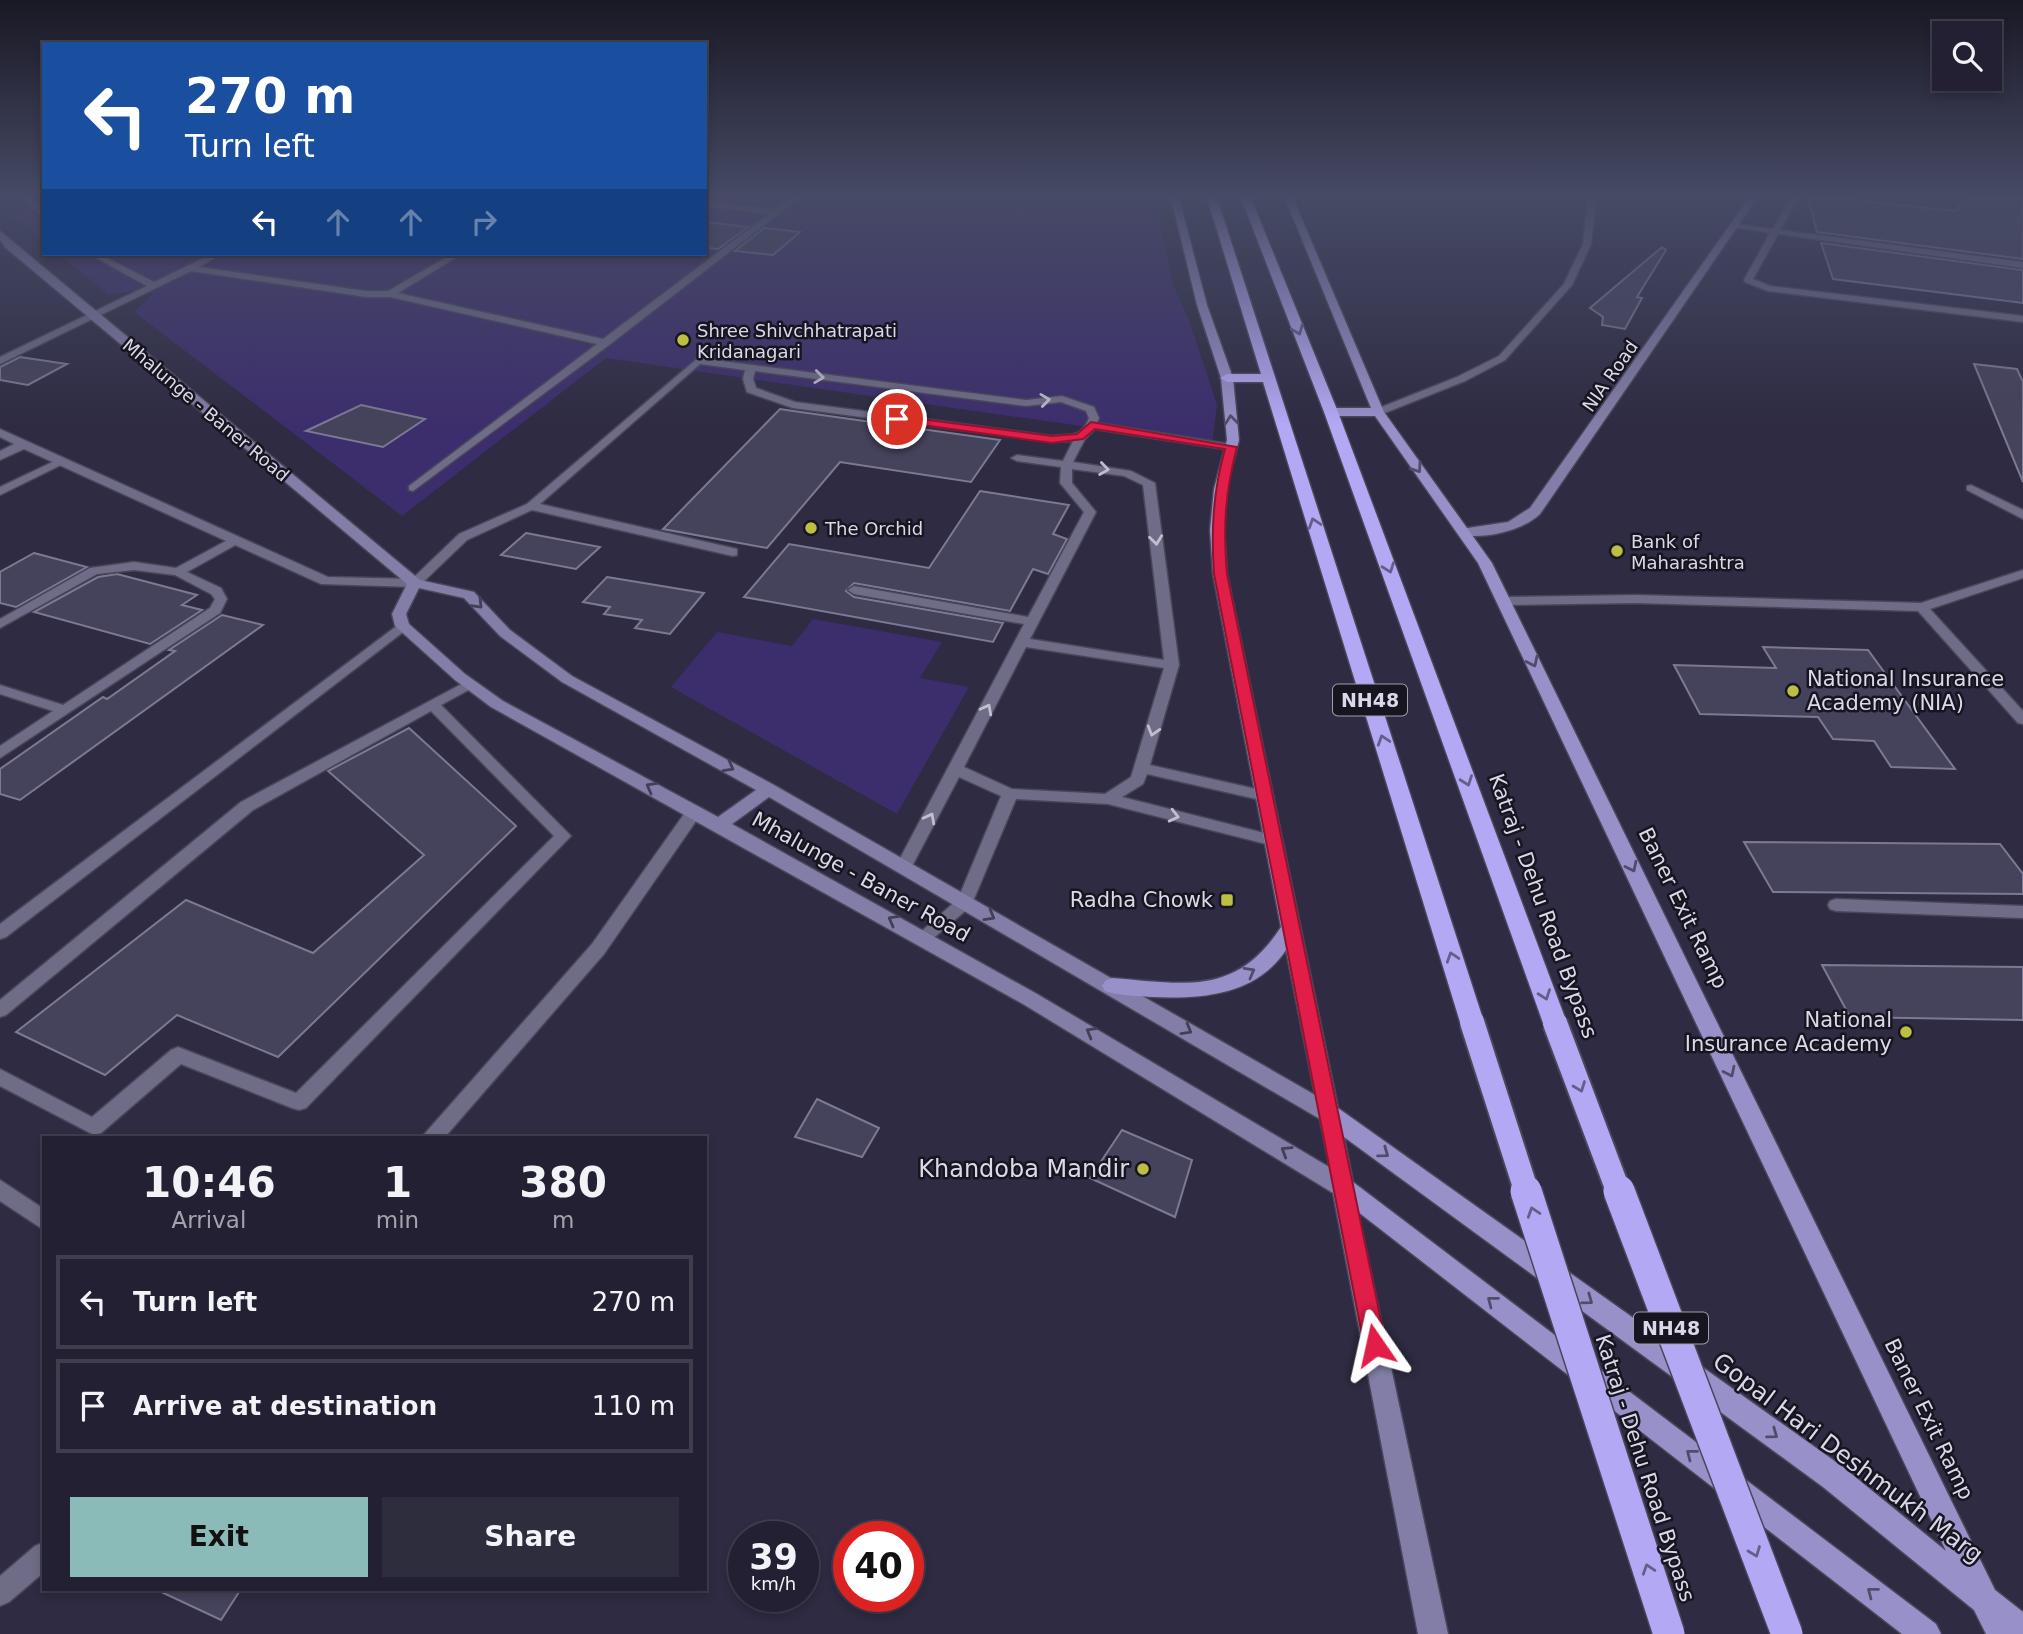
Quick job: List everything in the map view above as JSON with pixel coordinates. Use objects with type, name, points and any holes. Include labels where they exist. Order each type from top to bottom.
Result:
[{"type":"highway","name":"Katraj - Dehu Road Bypass","points":[[1236,274],[1669,1634]]},
{"type":"highway","name":"Katraj - Dehu Road Bypass","points":[[1277,274],[1331,412],[1555,1023],[1787,1634]]},
{"type":"highway","points":[[1227,378],[1269,378]]},
{"type":"main road","name":"Mhalunge - Baner Road","points":[[39,274],[415,583],[469,595],[505,633],[567,679],[904,866],[1328,1113]]},
{"type":"main road","points":[[1194,274],[1227,378],[1231,447],[1220,489],[1217,530],[1220,574],[1433,1634]]},
{"type":"main road","name":"Baner Exit Ramp","points":[[1321,274],[1378,412],[1436,495],[1466,532],[1504,601],[2001,1634]]},
{"type":"main road","name":"NIA Road","points":[[1466,532],[1515,525],[1528,519],[1699,274]]},
{"type":"main road","points":[[1331,412],[1378,412]]},
{"type":"main road","points":[[402,626],[398,614],[415,583]]},
{"type":"main road","name":"Mhalunge - Baner Road","points":[[402,626],[469,684],[498,704],[924,937],[1190,1091],[1343,1187]]},
{"type":"main road","points":[[720,824],[768,789]]},
{"type":"main road","points":[[1112,986],[1171,990],[1208,989],[1243,977],[1265,964],[1291,927]]},
{"type":"main road","name":"Gopal Hari Deshmukh Marg","points":[[1328,1113],[1833,1477],[2023,1631]]},
{"type":"main road","points":[[1343,1187],[1926,1634]]},
{"type":"street","points":[[3,438],[24,444],[326,581],[415,583]]},
{"type":"street","points":[[0,456],[24,444]]},
{"type":"lane","points":[[132,274],[154,286]]},
{"type":"lane","points":[[0,361],[177,274]]},
{"type":"lane","points":[[232,274],[366,294],[390,294],[606,343]]},
{"type":"lane","points":[[390,294],[424,274]]},
{"type":"lane","points":[[413,488],[696,274]]},
{"type":"lane","points":[[1378,412],[1461,379],[1502,358],[1568,285],[1573,274]]},
{"type":"lane","points":[[1751,274],[1748,280],[1768,288],[2023,319]]},
{"type":"lane","points":[[415,583],[463,537],[531,506],[698,361],[1026,403],[1062,399],[1090,409],[1094,418],[1089,431],[1080,437],[1052,439],[793,405],[751,390],[748,379],[751,368]]},
{"type":"lane","points":[[1091,425],[1231,447]]},
{"type":"lane","points":[[904,866],[1090,512],[1066,484],[1067,464],[1080,437]]},
{"type":"lane","points":[[1017,458],[1127,473],[1149,484],[1172,665],[1138,780],[1108,800]]},
{"type":"lane","points":[[0,492],[61,461]]},
{"type":"lane","points":[[1971,488],[2023,515]]},
{"type":"lane","points":[[531,506],[733,552]]},
{"type":"lane","points":[[178,572],[235,540]]},
{"type":"lane","points":[[0,624],[94,571],[115,566],[178,572],[216,591],[222,599],[215,610],[0,753]]},
{"type":"lane","points":[[1504,601],[1636,599],[1922,607],[2023,574]]},
{"type":"lane","points":[[854,590],[1033,622]]},
{"type":"lane","points":[[1922,607],[2023,720]]},
{"type":"lane","points":[[0,933],[402,626]]},
{"type":"lane","points":[[1022,642],[1172,665]]},
{"type":"lane","points":[[0,1010],[247,806],[469,684]]},
{"type":"lane","points":[[0,689],[65,710]]},
{"type":"lane","points":[[0,1077],[93,1127],[178,1055],[299,1102],[563,836],[432,704]]},
{"type":"lane","points":[[1142,768],[1265,796]]},
{"type":"lane","points":[[955,769],[1010,794],[1108,800],[1274,841]]},
{"type":"lane","points":[[924,937],[965,902],[1010,794]]},
{"type":"lane","points":[[433,1136],[598,949],[695,811]]},
{"type":"lane","points":[[1836,905],[2023,912]]},
{"type":"lane","points":[[0,1189],[42,1220]]},
{"type":"lane","points":[[0,1593],[42,1557]]},
{"type":"shaded area","name":"Shree Shivchhatrapati Kridanagari","points":[[83,274],[1171,274],[1217,405],[1212,445],[606,358],[402,516],[134,312],[153,294],[135,291],[108,295]]},
{"type":"shaded area","points":[[813,619],[942,642],[920,678],[969,687],[897,814],[671,687],[717,632],[792,646]]},
{"type":"building","points":[[1630,274],[1651,274],[1637,297],[1642,298],[1625,329],[1602,325],[1603,317],[1590,308]]},
{"type":"building","points":[[1831,274],[2023,274],[2023,303],[1833,279]]},
{"type":"building","points":[[20,357],[67,364],[28,385],[0,380],[0,367]]},
{"type":"building","points":[[1974,364],[2017,369],[2023,382],[2023,482]]},
{"type":"building","points":[[361,405],[425,419],[383,447],[306,431]]},
{"type":"building","points":[[780,409],[1000,440],[971,482],[840,462],[767,548],[663,529]]},
{"type":"building","points":[[980,491],[1069,505],[1053,534],[1067,539],[1048,574],[1033,569],[1010,611],[854,583],[846,591],[854,597],[1003,623],[993,642],[744,597],[789,544],[929,568]]},
{"type":"building","points":[[526,533],[600,547],[576,569],[501,555]]},
{"type":"building","points":[[34,553],[87,567],[16,607],[0,603],[0,572]]},
{"type":"building","points":[[117,574],[197,595],[182,605],[202,610],[150,644],[34,612],[98,577]]},
{"type":"building","points":[[607,577],[704,593],[670,634],[635,628],[642,620],[604,614],[610,607],[583,602]]},
{"type":"building","points":[[222,615],[263,625],[20,800],[0,794],[0,769],[103,697],[107,699],[175,651],[169,650]]},
{"type":"building","name":"National Insurance Academy (NIA)","points":[[1763,647],[1868,650],[1955,769],[1891,767],[1874,741],[1833,739],[1818,717],[1700,714],[1674,665],[1776,668]]},
{"type":"building","points":[[409,728],[516,826],[278,1057],[177,1015],[105,1075],[16,1032],[186,900],[313,953],[424,855],[328,771]]},
{"type":"building","points":[[1744,842],[2000,844],[2023,874],[2023,894],[1773,892]]},
{"type":"building","points":[[1822,965],[2023,967],[2023,1020],[1850,1017]]},
{"type":"building","points":[[817,1099],[879,1128],[862,1157],[795,1137]]},
{"type":"building","name":"Khandoba Mandir","points":[[1122,1130],[1192,1160],[1175,1217],[1090,1178]]},
{"type":"building","points":[[159,1591],[240,1591],[221,1620]]},
{"type":"place","name":"Shree Shivchhatrapati Kridanagari","points":[[683,340]]},
{"type":"place","name":"The Orchid","points":[[811,528]]},
{"type":"place","name":"Bank of Maharashtra","points":[[1617,551]]},
{"type":"place","name":"National Insurance Academy (NIA)","points":[[1793,691]]},
{"type":"place","name":"Radha Chowk","points":[[1227,900]]},
{"type":"place","name":"National Insurance Academy","points":[[1906,1032]]},
{"type":"place","name":"Khandoba Mandir","points":[[1143,1169]]},
{"type":"route","points":[[897,419],[1052,439],[1080,437],[1089,431],[1091,425],[1231,447],[1220,489],[1217,530],[1220,574],[1375,1345]]}]
